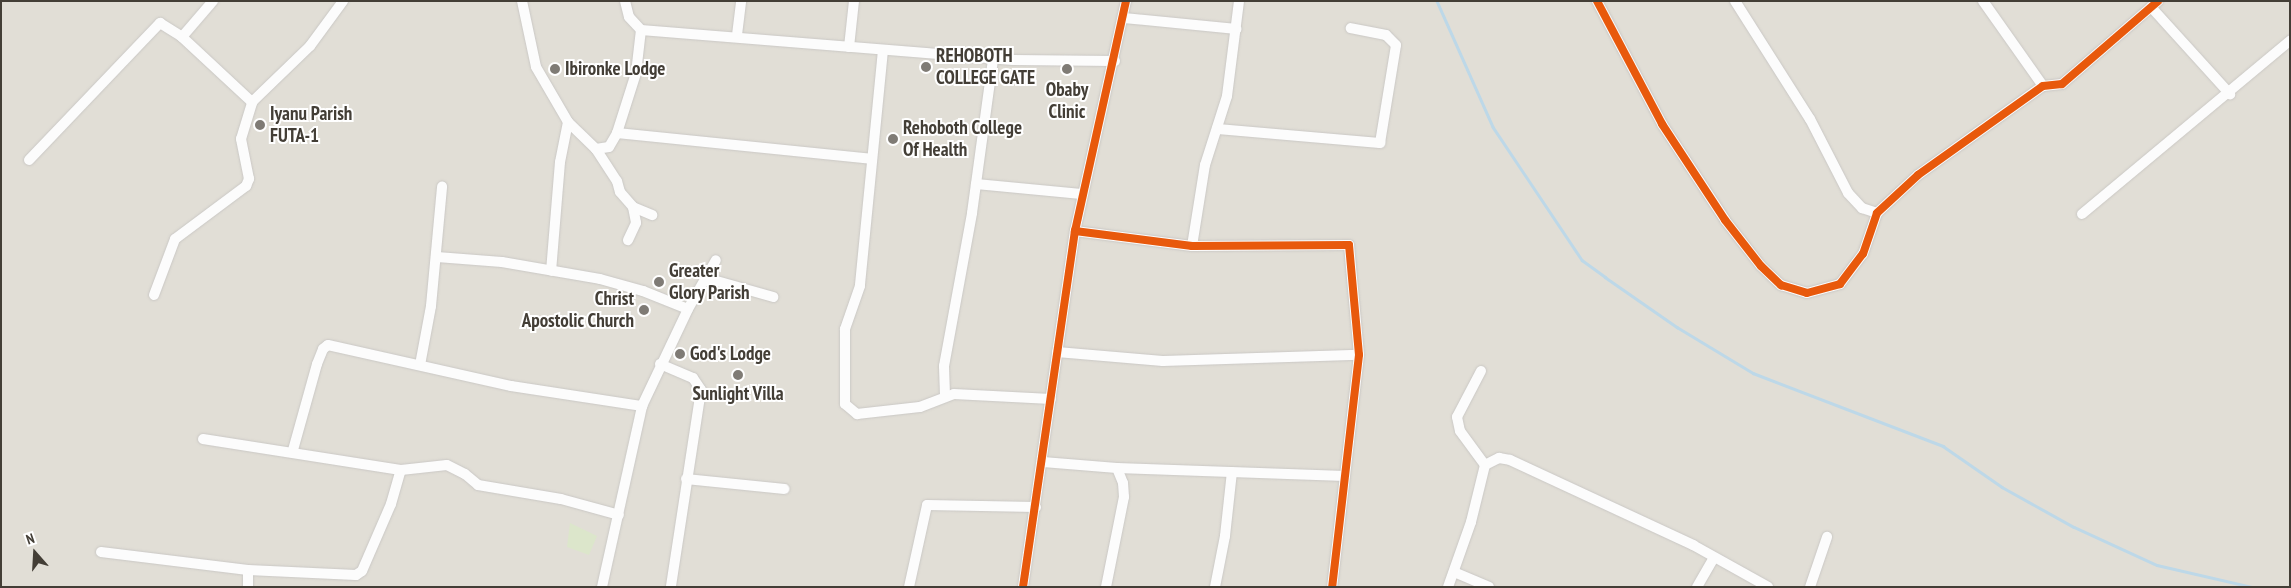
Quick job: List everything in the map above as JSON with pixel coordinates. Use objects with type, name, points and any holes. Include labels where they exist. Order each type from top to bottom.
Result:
[{"type":"street","points":[[182,37],[213,1]]},
{"type":"street","points":[[154,295],[166,257],[176,240],[246,186],[249,179],[241,139],[252,102],[310,46],[343,1]]},
{"type":"street","points":[[522,1],[536,67],[568,122],[596,149],[617,182],[620,192],[634,207],[652,215]]},
{"type":"street","points":[[625,1],[629,17],[641,30],[737,35],[993,59],[1074,62],[1115,60]]},
{"type":"street","points":[[737,35],[741,1]]},
{"type":"street","points":[[849,47],[854,1]]},
{"type":"street","points":[[1023,587],[1043,462],[1075,231],[1082,194],[1115,60],[1126,1]]},
{"type":"street","points":[[1192,246],[1205,165],[1227,96],[1239,1]]},
{"type":"street","points":[[1598,1],[1662,124],[1700,185],[1761,266],[1781,285],[1807,293],[1840,284],[1863,254],[1877,213],[1946,152],[2043,86],[2062,84],[2154,4],[2230,94]]},
{"type":"street","points":[[1734,1],[1810,119],[1848,193],[1862,208],[1877,213]]},
{"type":"street","points":[[1983,1],[2043,86]]},
{"type":"street","points":[[1124,18],[1236,29]]},
{"type":"street","points":[[29,160],[155,25],[164,24],[182,37],[252,102]]},
{"type":"street","points":[[1217,129],[1380,143],[1396,45],[1386,35],[1351,28]]},
{"type":"street","points":[[596,149],[609,147],[617,133],[636,72],[641,30]]},
{"type":"street","points":[[2082,214],[2230,94],[2290,42]]},
{"type":"street","points":[[883,50],[860,286],[846,329],[845,404],[857,414],[898,412],[920,407],[945,394],[1051,399]]},
{"type":"street","points":[[945,394],[944,366],[976,184],[993,59]]},
{"type":"street","points":[[551,272],[560,162],[568,122]]},
{"type":"street","points":[[617,133],[871,159]]},
{"type":"street","points":[[976,184],[1082,194]]},
{"type":"street","points":[[420,365],[437,257],[442,187]]},
{"type":"street","points":[[628,240],[636,223],[634,207]]},
{"type":"street","points":[[1075,231],[1192,246],[1349,245],[1359,355],[1332,587]]},
{"type":"street","points":[[437,257],[502,262],[609,282],[688,310]]},
{"type":"street","points":[[602,587],[642,406],[660,364],[716,260]]},
{"type":"street","points":[[706,278],[773,297]]},
{"type":"street","points":[[293,450],[326,346],[332,344],[511,386],[642,406]]},
{"type":"street","points":[[1058,352],[1163,361],[1359,355]]},
{"type":"street","points":[[660,364],[693,378],[701,390],[670,587]]},
{"type":"street","points":[[1482,371],[1457,417],[1460,431],[1485,465]]},
{"type":"street","points":[[203,439],[293,450],[401,470],[447,466],[460,471],[478,485],[561,499],[619,515]]},
{"type":"street","points":[[1448,587],[1485,465],[1494,458],[1510,460],[1694,544],[1768,587]]},
{"type":"street","points":[[1043,462],[1117,468],[1345,476]]},
{"type":"street","points":[[1106,587],[1124,497],[1123,483],[1117,468]]},
{"type":"street","points":[[102,552],[248,570],[336,576],[359,573],[391,504],[401,470]]},
{"type":"street","points":[[1215,587],[1225,536],[1232,472]]},
{"type":"street","points":[[686,479],[784,489]]},
{"type":"street","points":[[909,587],[927,505],[1036,507]]},
{"type":"street","points":[[1810,587],[1827,537]]},
{"type":"street","points":[[1697,587],[1714,557]]},
{"type":"street","points":[[248,570],[248,587]]},
{"type":"street","points":[[1454,572],[1489,587]]},
{"type":"shaded area","points":[[1,1],[2290,1],[2290,587],[1,587]]},
{"type":"green space","points":[[570,523],[597,536],[589,555],[567,547]]},
{"type":"waterway","points":[[1437,1],[1493,127],[1582,260],[1605,277],[1677,327],[1753,373],[1943,446],[2002,487],[2074,527],[2157,565],[2252,587]]},
{"type":"cycle path","points":[[1023,587],[1075,231],[1126,1]]},
{"type":"cycle path","points":[[1597,1],[1662,124],[1725,220],[1761,266],[1781,285],[1807,293],[1840,284],[1863,254],[1877,213],[1918,175],[2043,86],[2062,84],[2158,1]]},
{"type":"cycle path","points":[[1075,231],[1192,246],[1349,245],[1359,355],[1332,587]]},
{"type":"place","name":"REHOBOTH COLLEGE GATE","points":[[926,67]]},
{"type":"place","name":"Ibironke Lodge","points":[[555,69]]},
{"type":"place","name":"Obaby Clinic","points":[[1067,69]]},
{"type":"place","name":"Iyanu Parish FUTA-1","points":[[260,125]]},
{"type":"place","name":"Rehoboth College Of Health","points":[[893,139]]},
{"type":"place","name":"Greater Glory Parish","points":[[659,282]]},
{"type":"place","name":"Christ Apostolic Church","points":[[644,310]]},
{"type":"place","name":"God's Lodge","points":[[680,354]]},
{"type":"place","name":"Sunlight Villa","points":[[738,375]]}]
